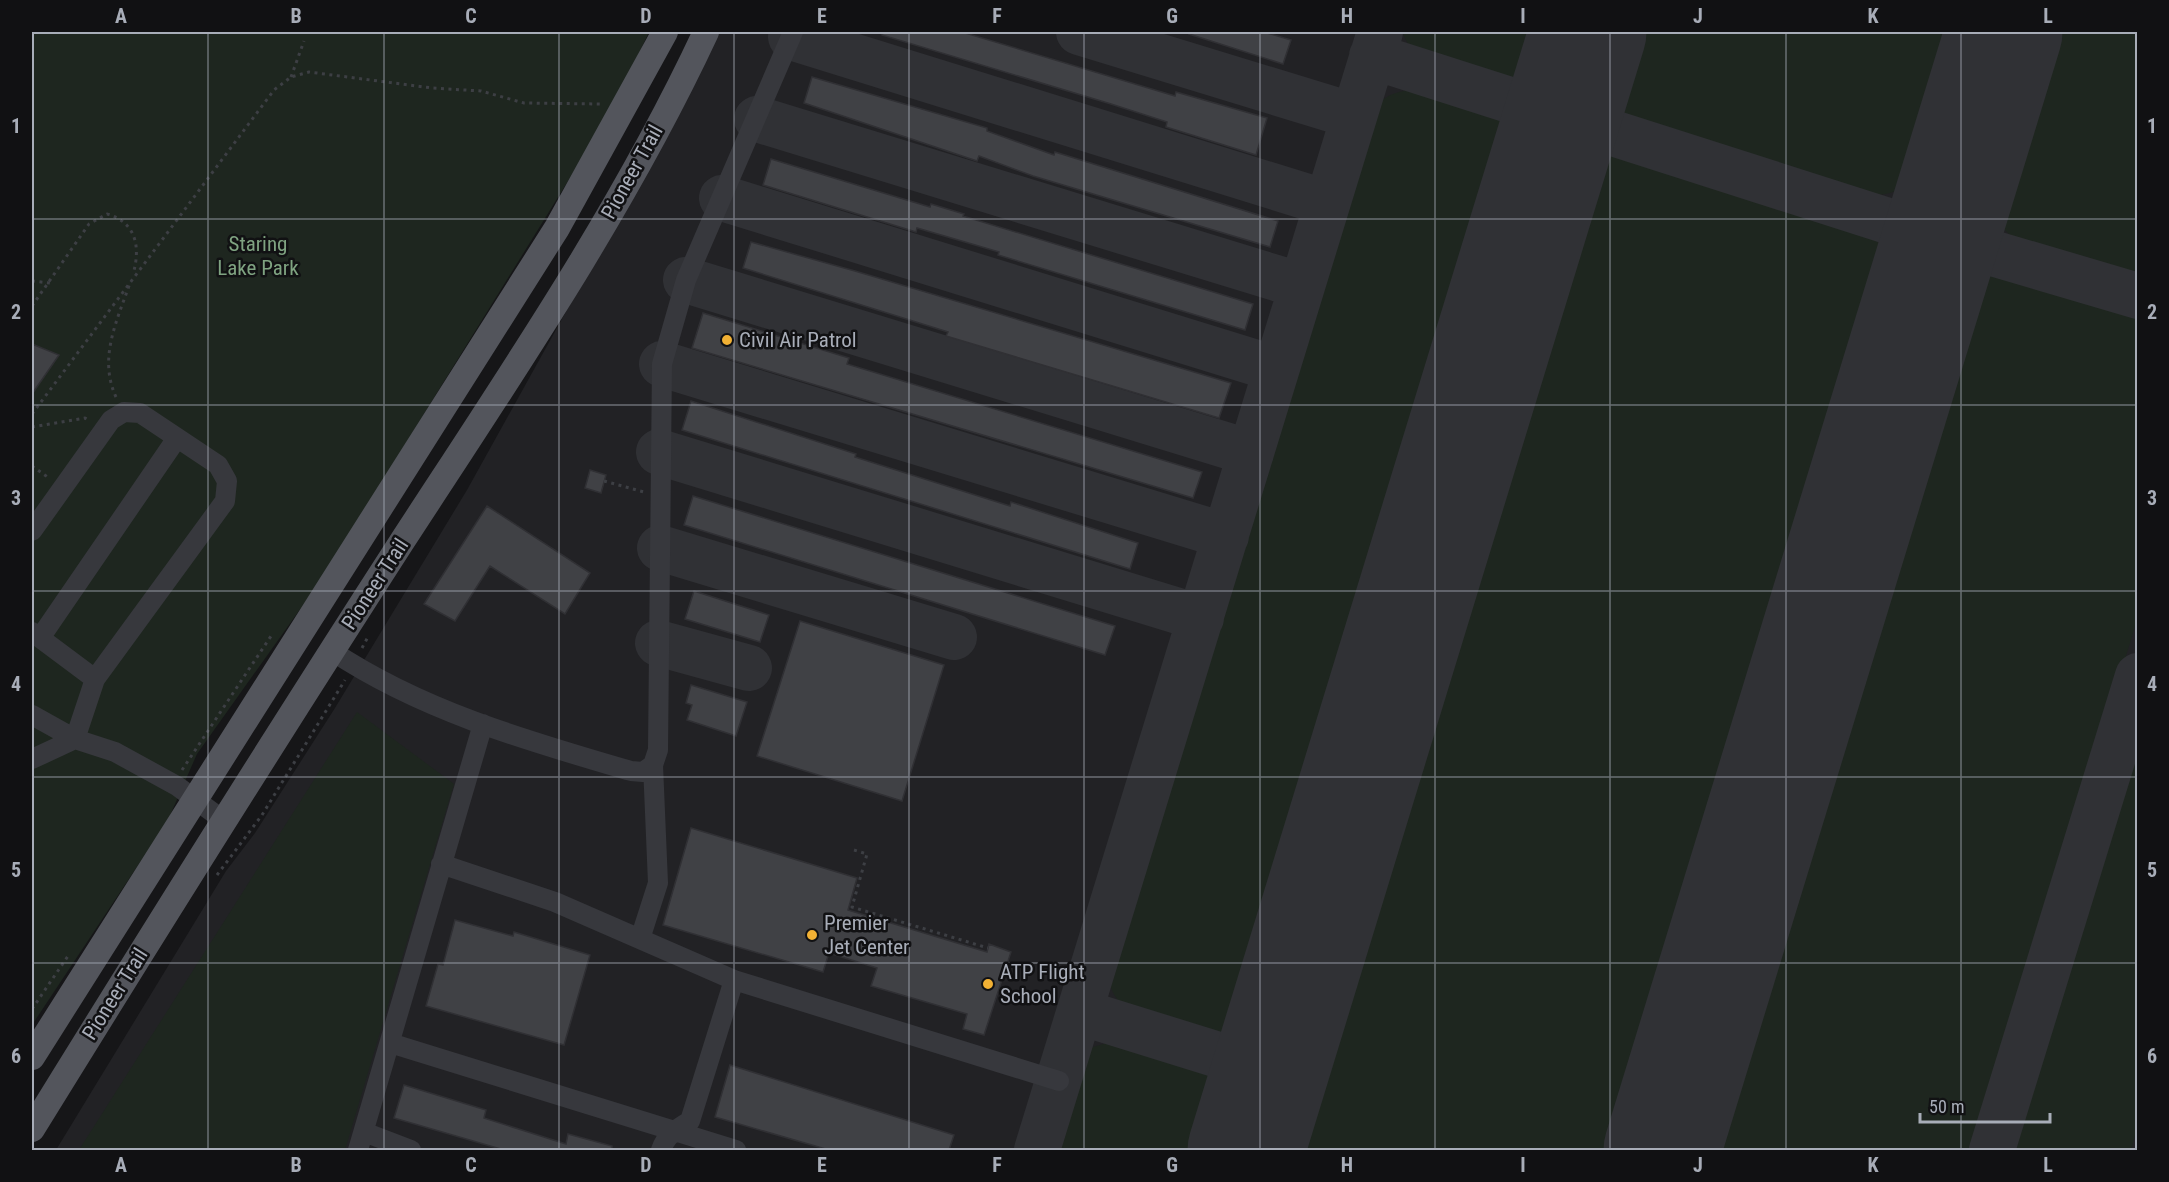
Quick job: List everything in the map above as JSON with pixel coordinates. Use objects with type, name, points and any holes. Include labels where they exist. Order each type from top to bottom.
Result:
[{"type":"main road","name":"Pioneer Trail","points":[[32,1057],[557,228],[665,32]]},
{"type":"main road","name":"Pioneer Trail","points":[[32,1129],[223,820],[590,248],[706,32]]},
{"type":"lane","points":[[640,939],[658,883],[653,765],[658,750],[662,364],[686,280],[793,32]]},
{"type":"lane","points":[[32,531],[104,430],[116,415],[124,412],[140,413],[218,465],[224,472],[228,491],[225,501],[95,679],[75,739],[32,759]]},
{"type":"lane","points":[[95,679],[36,635],[177,438]]},
{"type":"lane","points":[[332,651],[412,696],[483,724],[631,771],[643,772],[653,765]]},
{"type":"lane","points":[[32,715],[75,739],[115,752],[194,799],[223,820]]},
{"type":"lane","points":[[411,1150],[361,1141],[483,724]]},
{"type":"lane","points":[[441,864],[555,902],[734,980],[1059,1081]]},
{"type":"lane","points":[[661,1150],[664,1142],[674,1131],[690,1121],[734,980]]},
{"type":"lane","points":[[390,1043],[736,1150]]},
{"type":"path","points":[[291,77],[303,41]]},
{"type":"path","points":[[32,414],[132,277],[274,90],[291,77],[309,72],[432,88],[482,91],[524,103],[605,104]]},
{"type":"path","points":[[32,306],[89,224],[107,214],[128,223],[133,233],[136,254],[132,277],[112,334],[107,367],[111,386],[124,412]]},
{"type":"path","points":[[32,280],[50,283]]},
{"type":"path","points":[[32,427],[85,418],[104,430]]},
{"type":"path","points":[[604,481],[660,497]]},
{"type":"path","points":[[854,850],[867,854],[852,907],[988,948]]},
{"type":"shaded area","points":[[719,32],[2137,32],[2137,1150],[56,1150],[226,871],[255,833],[335,708],[467,490],[704,63]]},
{"type":"green space","name":"Staring Lake Park","points":[[32,32],[649,32],[612,110],[323,577],[197,754],[168,820],[32,1025]]},
{"type":"green space","points":[[1402,32],[1554,32],[1548,52],[1535,74],[1528,79],[1507,84],[1420,57],[1410,48]]},
{"type":"green space","points":[[1619,32],[1961,32],[1917,176],[1905,186],[1887,194],[1865,195],[1631,122],[1613,111],[1604,91]]},
{"type":"green space","points":[[2045,32],[2137,32],[2137,277],[2023,243],[2009,234],[1998,219],[1995,196]]},
{"type":"green space","points":[[1410,90],[1504,121],[1513,134],[1517,153],[1253,1014],[1240,1027],[1228,1033],[1213,1034],[1167,1023],[1124,1005],[1113,992],[1108,969],[1369,117],[1385,98]]},
{"type":"green space","points":[[1618,152],[1859,228],[1879,244],[1889,267],[1619,1150],[1274,1150],[1575,174],[1594,157]]},
{"type":"green space","points":[[1989,273],[2012,273],[2137,311],[2137,620],[1975,1150],[1702,1150],[1963,299],[1971,283]]},
{"type":"green space","points":[[357,712],[454,784],[345,1150],[79,1150]]},
{"type":"green space","points":[[2137,732],[2137,1129],[2131,1150],[2010,1150]]},
{"type":"green space","points":[[1117,1040],[1186,1061],[1202,1069],[1215,1080],[1223,1093],[1224,1110],[1212,1150],[1056,1150],[1056,1139],[1077,1070],[1093,1047]]},
{"type":"building","points":[[882,32],[962,32],[1175,96],[1176,92],[1267,118],[1256,155],[1166,127],[1167,122],[882,35]]},
{"type":"building","points":[[1190,32],[1264,32],[1291,40],[1283,64],[1189,34]]},
{"type":"building","points":[[812,77],[987,128],[987,131],[1054,155],[1055,152],[1278,221],[1270,247],[1033,176],[979,156],[977,161],[804,103]]},
{"type":"building","points":[[771,159],[930,207],[931,204],[964,214],[963,216],[1253,304],[1245,330],[998,255],[999,252],[917,228],[916,232],[763,185]]},
{"type":"building","points":[[751,242],[1231,383],[1219,418],[946,336],[948,332],[743,268]]},
{"type":"building","points":[[703,313],[849,358],[847,364],[1202,472],[1193,498],[692,348]]},
{"type":"building","points":[[32,344],[59,355],[32,394]]},
{"type":"building","points":[[691,401],[856,454],[855,457],[1010,506],[1011,502],[1138,543],[1130,569],[682,430]]},
{"type":"building","points":[[590,470],[606,475],[601,493],[585,488]]},
{"type":"building","points":[[693,496],[1115,626],[1105,655],[684,525]]},
{"type":"building","points":[[487,506],[590,573],[565,614],[490,566],[455,621],[424,604]]},
{"type":"building","points":[[694,591],[769,615],[760,642],[685,619]]},
{"type":"building","points":[[800,621],[944,665],[902,801],[757,756]]},
{"type":"building","points":[[691,685],[747,702],[736,736],[687,720],[692,705],[686,703]]},
{"type":"building","name":"Premier Jet Center","points":[[691,828],[857,878],[848,910],[987,952],[989,944],[1011,952],[984,1035],[963,1029],[967,1014],[871,986],[877,968],[829,953],[823,972],[663,925]]},
{"type":"building","points":[[455,920],[513,936],[514,932],[590,955],[564,1045],[426,1006],[438,964],[443,965]]},
{"type":"building","points":[[730,1065],[954,1135],[949,1150],[829,1150],[715,1117]]},
{"type":"building","points":[[404,1085],[486,1110],[484,1118],[566,1144],[568,1134],[612,1146],[612,1150],[504,1150],[394,1118]]},
{"type":"taxiway","points":[[1079,32],[1354,116]]},
{"type":"taxiway","points":[[1037,1150],[1380,32]]},
{"type":"taxiway","points":[[791,37],[1327,203]]},
{"type":"taxiway","points":[[1372,56],[1941,238],[2138,296]]},
{"type":"taxiway","points":[[757,119],[1302,286]]},
{"type":"taxiway","points":[[722,198],[1276,369]]},
{"type":"taxiway","points":[[686,280],[1251,453]]},
{"type":"taxiway","points":[[662,364],[1226,536]]},
{"type":"taxiway","points":[[659,452],[1201,618]]},
{"type":"taxiway","points":[[660,548],[954,637]]},
{"type":"taxiway","points":[[658,643],[749,668]]},
{"type":"taxiway","points":[[1992,1150],[2138,676]]},
{"type":"taxiway","points":[[1080,1012],[1270,1071]]},
{"type":"runway","points":[[1246,1150],[1588,32]]},
{"type":"runway","points":[[1662,1150],[2004,32]]},
{"type":"place","name":"Civil Air Patrol","points":[[727,340]]},
{"type":"place","name":"Premier Jet Center","points":[[812,935]]},
{"type":"place","name":"ATP Flight School","points":[[988,984]]}]
